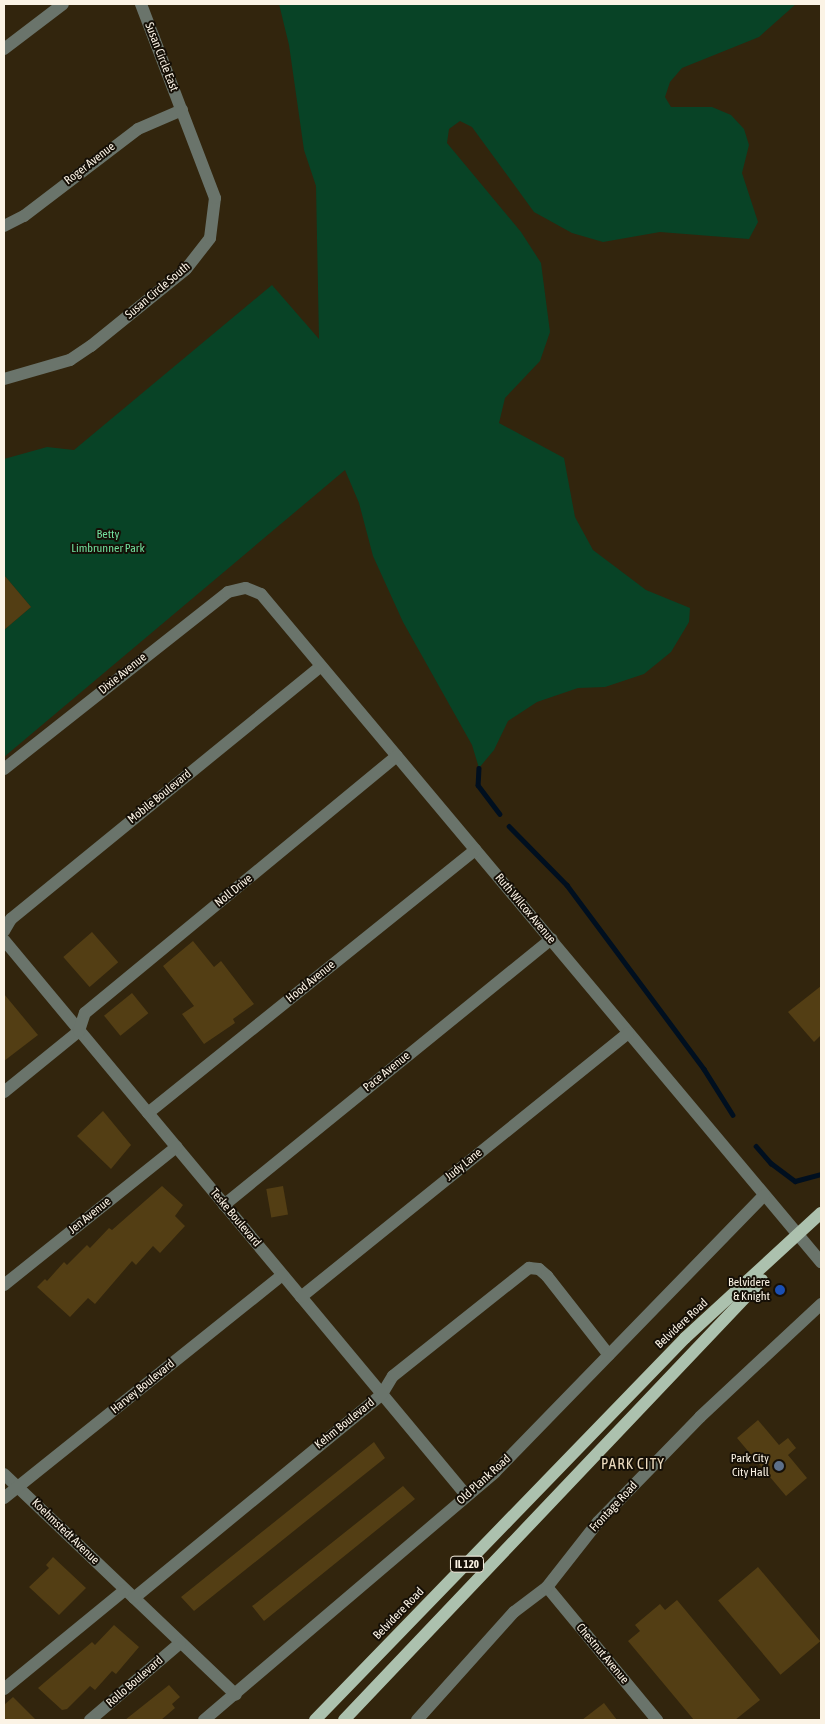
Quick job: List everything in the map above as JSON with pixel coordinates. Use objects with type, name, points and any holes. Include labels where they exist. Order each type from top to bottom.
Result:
[{"type":"main road","name":"IL 120","points":[[344,1720],[703,1345],[821,1213]]},
{"type":"main road","name":"Belvidere Road","points":[[315,1720],[685,1338],[799,1236]]},
{"type":"street","points":[[4,48],[63,4]]},
{"type":"street","name":"Susan Circle East","points":[[141,4],[182,110]]},
{"type":"street","name":"Roger Avenue","points":[[4,226],[24,216],[138,129],[182,110]]},
{"type":"street","name":"Susan Circle South","points":[[4,379],[70,360],[201,254],[210,238],[215,198],[182,110]]},
{"type":"street","name":"Ruth Wilcox Avenue","points":[[246,588],[261,594],[821,1262]]},
{"type":"street","name":"Dixie Avenue","points":[[4,769],[206,607],[228,592],[246,588]]},
{"type":"street","name":"Mobile Boulevard","points":[[4,931],[11,918],[321,666]]},
{"type":"street","name":"Noll Drive","points":[[79,1031],[85,1013],[397,756]]},
{"type":"street","name":"Hood Avenue","points":[[148,1113],[475,850]]},
{"type":"street","name":"Pace Avenue","points":[[224,1205],[550,939]]},
{"type":"street","name":"Teske Boulevard","points":[[4,940],[466,1496]]},
{"type":"street","points":[[4,1092],[79,1031]]},
{"type":"street","name":"Judy Lane","points":[[301,1297],[628,1033]]},
{"type":"street","name":"Jen Avenue","points":[[4,1285],[176,1147]]},
{"type":"street","name":"Old Plank Road","points":[[204,1720],[442,1521],[466,1496],[496,1472],[764,1195]]},
{"type":"street","name":"Kehm Boulevard","points":[[4,1689],[130,1594],[382,1394],[393,1376],[529,1268],[539,1269],[547,1276],[609,1355]]},
{"type":"street","name":"Harvey Boulevard","points":[[4,1498],[282,1275]]},
{"type":"street","name":"Frontage Road","points":[[417,1720],[514,1612],[547,1587],[598,1522],[693,1423],[821,1304]]},
{"type":"street","name":"Koehmstedt Avenue","points":[[4,1474],[236,1695]]},
{"type":"street","name":"Chestnut Avenue","points":[[547,1587],[657,1720]]},
{"type":"street","name":"Rollo Boulevard","points":[[90,1720],[180,1643]]},
{"type":"green space","name":"Betty Limbrunner Park","points":[[279,4],[796,4],[759,37],[682,68],[670,82],[665,97],[671,107],[712,107],[731,115],[744,129],[749,145],[742,173],[758,222],[749,239],[660,232],[603,242],[572,233],[534,212],[472,127],[460,121],[449,129],[447,143],[521,232],[541,263],[550,332],[540,361],[505,398],[499,423],[564,458],[575,517],[593,550],[646,590],[690,608],[689,622],[671,652],[644,674],[605,687],[578,688],[537,702],[508,721],[494,750],[479,768],[472,745],[403,622],[373,556],[359,503],[345,470],[4,757],[4,630],[31,607],[4,575],[4,459],[47,447],[74,450],[272,285],[319,339],[316,186],[304,150],[289,45]]},
{"type":"building","points":[[4,575],[31,607],[4,630]]},
{"type":"building","points":[[92,932],[118,962],[90,987],[63,957]]},
{"type":"building","points":[[193,941],[214,967],[221,961],[254,1004],[233,1019],[235,1023],[204,1044],[182,1014],[194,1006],[163,966]]},
{"type":"building","points":[[821,986],[821,1035],[814,1042],[788,1012]]},
{"type":"building","points":[[132,993],[148,1013],[120,1036],[104,1016]]},
{"type":"building","points":[[4,994],[38,1035],[4,1061]]},
{"type":"building","points":[[103,1111],[131,1145],[111,1169],[77,1136]]},
{"type":"building","points":[[162,1186],[183,1205],[175,1216],[185,1226],[160,1253],[153,1246],[136,1265],[132,1261],[95,1304],[88,1298],[70,1317],[37,1287],[45,1279],[47,1281],[64,1262],[67,1265],[87,1245],[90,1248],[109,1228],[112,1230]]},
{"type":"building","points":[[283,1186],[288,1215],[271,1218],[266,1189]]},
{"type":"building","name":"Park City City Hall","points":[[758,1420],[779,1445],[788,1438],[796,1448],[788,1455],[807,1478],[786,1496],[737,1438]]},
{"type":"building","points":[[374,1442],[385,1458],[194,1611],[181,1597]]},
{"type":"building","points":[[403,1486],[415,1499],[264,1621],[252,1606]]},
{"type":"building","points":[[53,1557],[86,1588],[59,1615],[29,1587],[49,1568],[46,1565]]},
{"type":"building","points":[[758,1567],[820,1641],[781,1675],[718,1600]]},
{"type":"building","points":[[677,1600],[760,1700],[735,1720],[694,1720],[628,1641],[640,1631],[635,1625],[660,1604],[665,1610]]},
{"type":"building","points":[[114,1625],[139,1647],[116,1674],[112,1671],[95,1690],[90,1686],[67,1709],[62,1710],[38,1688],[92,1642],[95,1645]]},
{"type":"building","points":[[169,1685],[180,1697],[172,1704],[175,1708],[161,1720],[125,1720]]},
{"type":"building","points":[[13,1697],[36,1720],[4,1720],[4,1705]]},
{"type":"building","points":[[604,1703],[617,1720],[582,1720]]},
{"type":"waterway","points":[[479,768],[478,785],[500,814]]},
{"type":"waterway","points":[[509,826],[567,885],[704,1069],[733,1115]]},
{"type":"waterway","points":[[756,1146],[771,1163],[795,1181],[821,1174]]},
{"type":"place","name":"Belvidere & Knight","points":[[780,1290]]},
{"type":"place","name":"Park City City Hall","points":[[779,1466]]},
{"type":"district","name":"PARK CITY","points":[[633,1464]]}]
